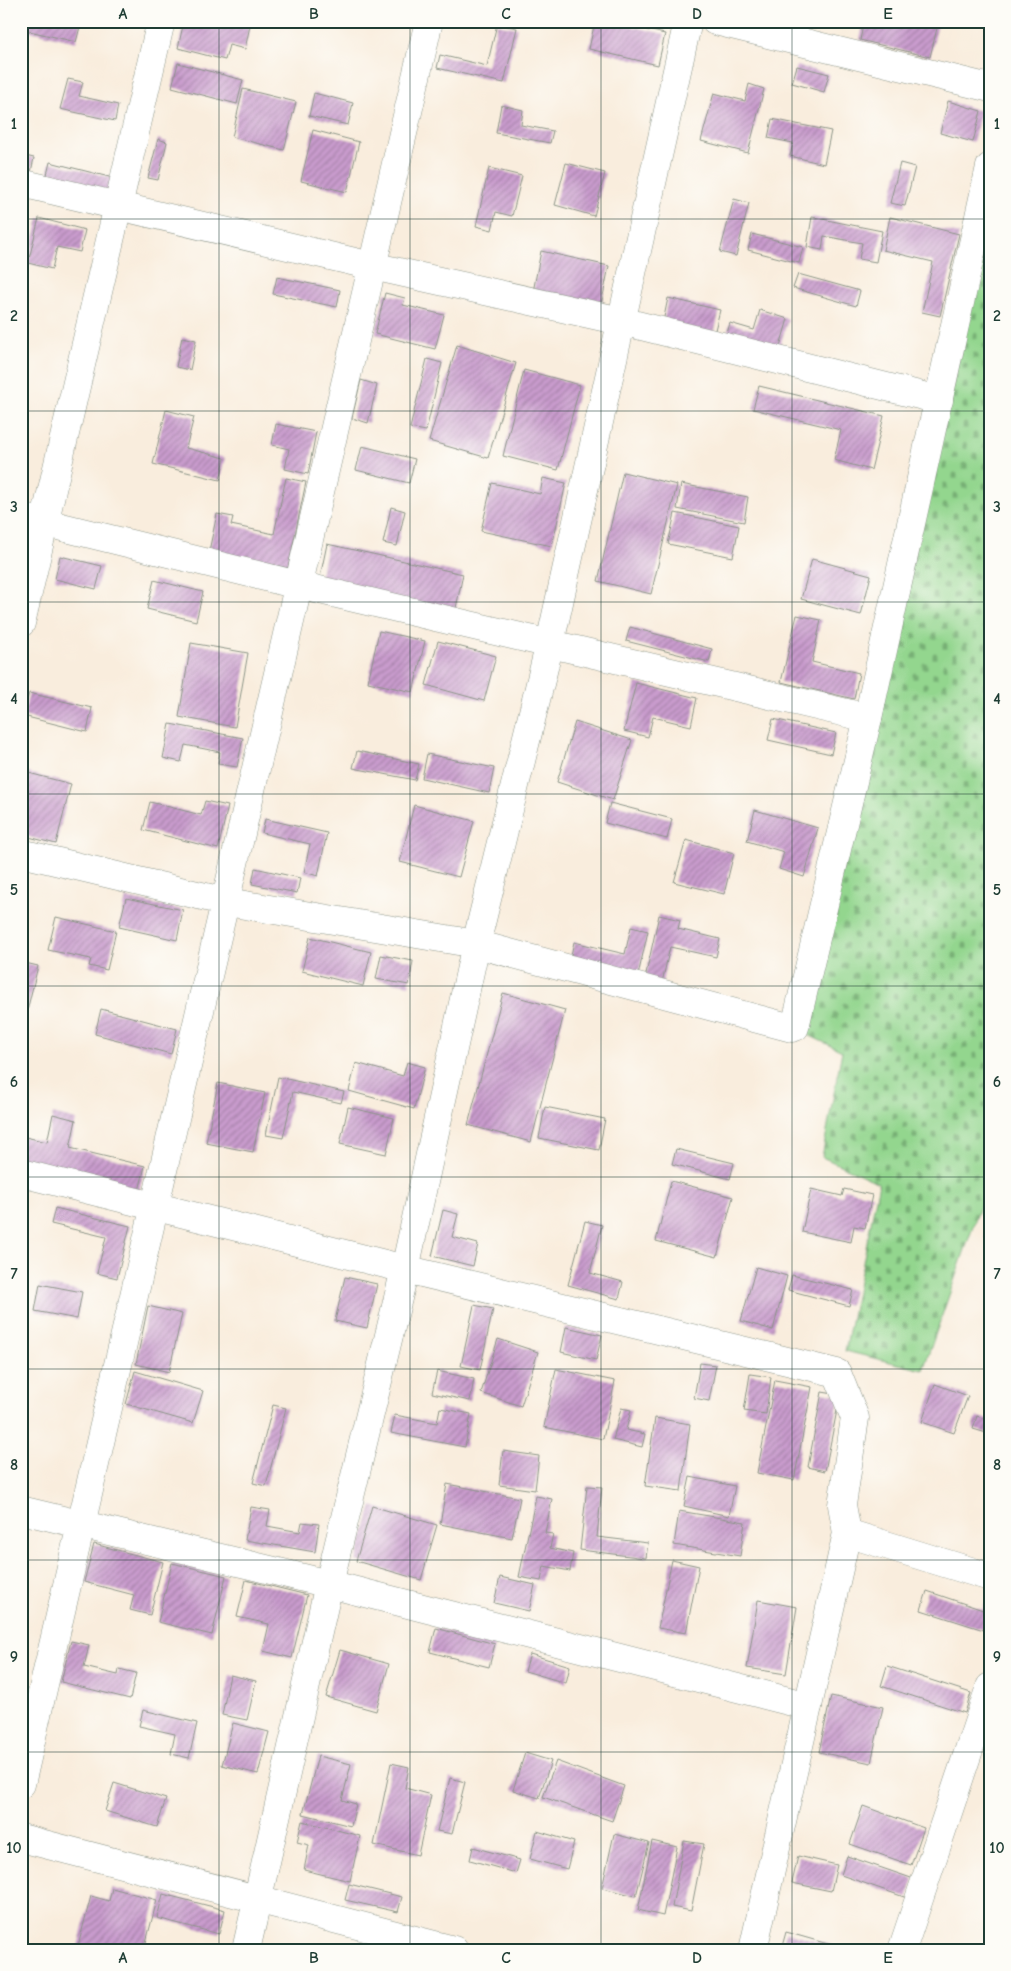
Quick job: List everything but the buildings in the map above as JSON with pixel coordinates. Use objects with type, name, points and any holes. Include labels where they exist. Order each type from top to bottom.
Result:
[{"type":"street","points":[[21,623],[32,520],[118,206],[161,21]]},
{"type":"street","points":[[21,1784],[227,902],[298,585],[429,21]]},
{"type":"street","points":[[246,1950],[329,1584],[405,1269],[476,944],[550,643],[688,21]]},
{"type":"street","points":[[714,21],[990,88]]},
{"type":"street","points":[[21,853],[227,902],[476,944],[792,1028],[795,1027],[868,718],[990,167]]},
{"type":"street","points":[[21,184],[372,266],[621,321],[939,400]]},
{"type":"street","points":[[32,520],[298,585],[868,718]]},
{"type":"street","points":[[21,1173],[405,1269],[837,1373],[854,1418],[842,1505],[847,1533],[753,1950]]},
{"type":"street","points":[[21,1510],[329,1584],[808,1706]]},
{"type":"street","points":[[847,1533],[990,1577]]},
{"type":"street","points":[[902,1950],[990,1688]]},
{"type":"street","points":[[21,1838],[454,1950]]},
{"type":"green space","points":[[990,222],[990,1178],[923,1370],[845,1351],[879,1183],[822,1157],[842,1051],[804,1033]]}]
